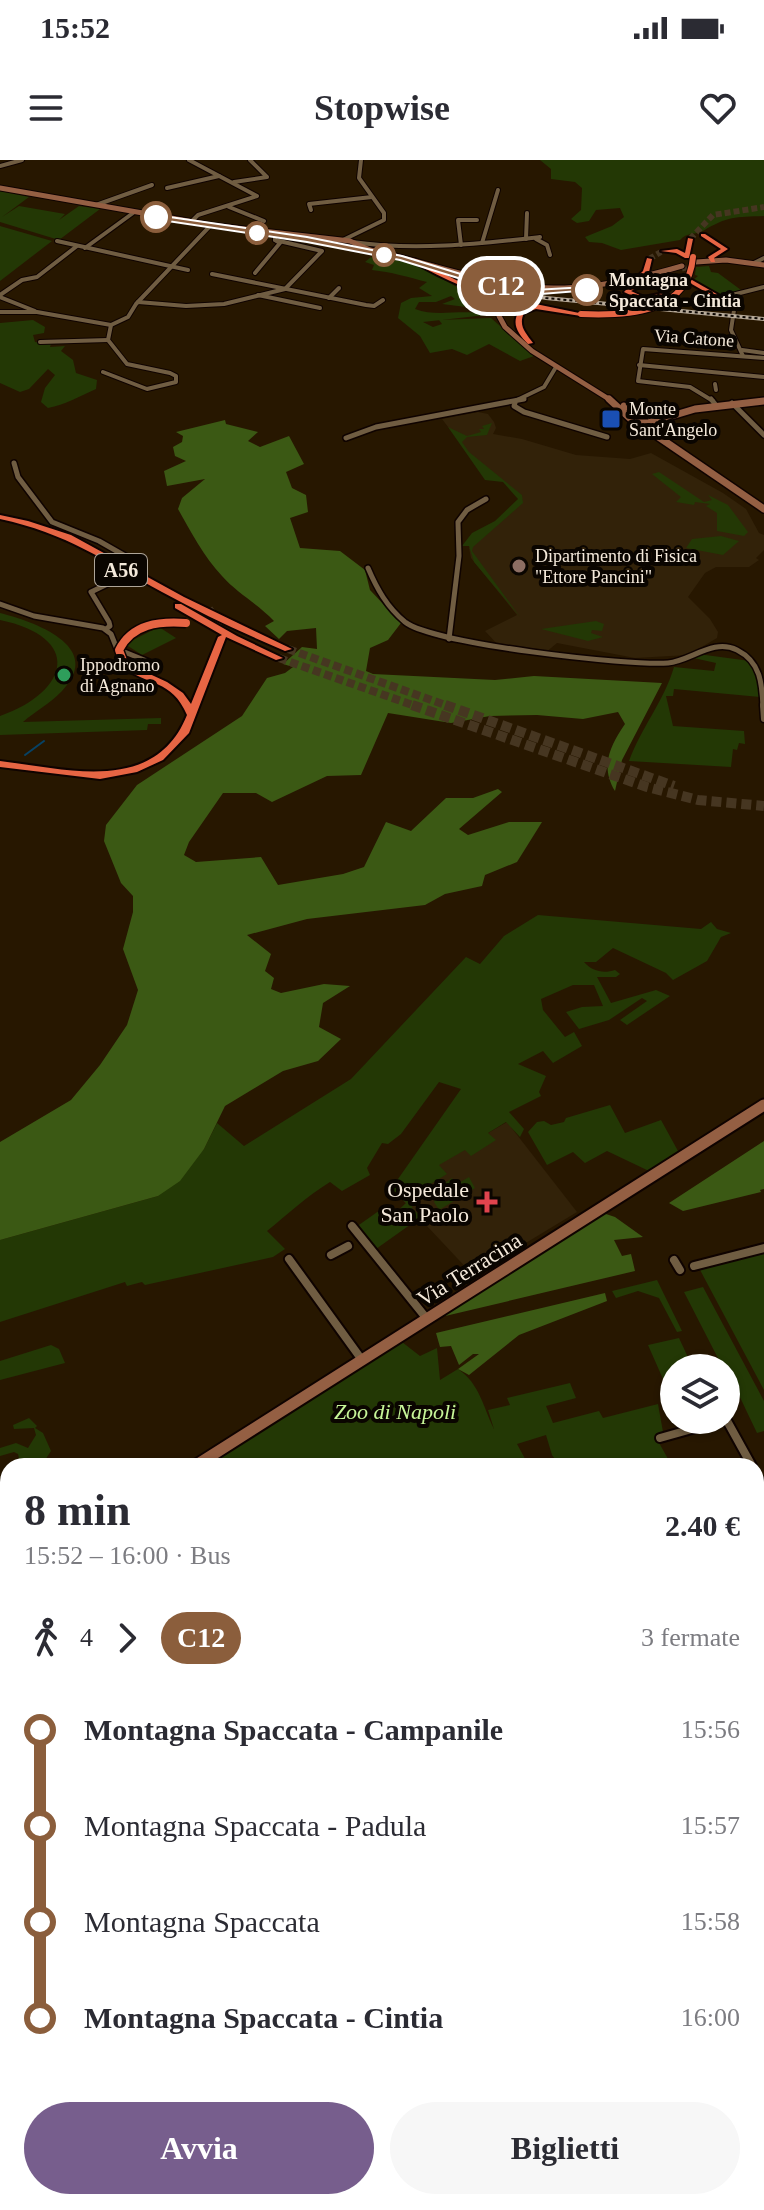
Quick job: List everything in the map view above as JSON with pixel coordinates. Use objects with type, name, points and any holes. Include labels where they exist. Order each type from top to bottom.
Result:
[{"type":"highway","points":[[632,285],[640,298],[664,295],[682,280],[703,234],[725,249],[711,257],[713,261]]},
{"type":"highway","points":[[415,261],[454,284],[483,295],[581,314],[633,310],[674,298],[688,282],[693,260],[690,239],[662,251],[677,251],[693,260]]},
{"type":"highway","points":[[632,285],[646,272],[648,261],[653,270],[667,271]]},
{"type":"highway","points":[[632,285],[679,279]]},
{"type":"highway","points":[[692,282],[720,298]]},
{"type":"highway","points":[[530,343],[518,326],[519,315],[530,308],[546,308]]},
{"type":"highway","name":"A56","points":[[0,519],[33,523],[70,536],[205,612],[288,649]]},
{"type":"highway","name":"A56","points":[[0,519],[58,536],[92,552],[234,638],[279,658]]},
{"type":"highway","points":[[138,572],[188,594],[209,609]]},
{"type":"highway","points":[[191,715],[179,691],[125,666],[119,650],[132,633],[157,623],[186,623],[234,638]]},
{"type":"highway","points":[[0,764],[90,776],[128,772],[152,763],[171,749],[184,733],[222,637]]},
{"type":"main road","points":[[0,189],[191,222],[346,242],[512,291],[632,285],[682,268],[667,271],[632,285]]},
{"type":"main road","points":[[0,189],[275,238],[346,242],[524,291]]},
{"type":"main road","points":[[693,260],[764,266]]},
{"type":"main road","points":[[693,260],[764,266]]},
{"type":"main road","points":[[512,291],[505,316],[507,322],[530,343],[630,410],[652,421],[760,506],[764,516]]},
{"type":"main road","points":[[524,291],[499,316],[501,322],[556,367],[617,404],[632,420],[655,432],[760,506]]},
{"type":"main road","points":[[556,367],[565,368]]},
{"type":"main road","points":[[632,420],[652,421],[731,402],[764,400]]},
{"type":"main road","points":[[632,420],[641,413],[716,405]]},
{"type":"main road","name":"Via Terracina","points":[[208,1458],[764,1105]]},
{"type":"street","points":[[0,166],[22,160]]},
{"type":"street","points":[[189,160],[257,196],[196,216],[191,222]]},
{"type":"street","points":[[233,183],[267,177],[250,160]]},
{"type":"street","points":[[346,242],[384,220],[384,213],[359,178],[361,160]]},
{"type":"street","points":[[167,188],[219,176]]},
{"type":"street","points":[[96,205],[152,185]]},
{"type":"street","points":[[482,243],[498,190]]},
{"type":"street","points":[[311,210],[310,204],[372,197]]},
{"type":"street","points":[[228,206],[264,221]]},
{"type":"street","points":[[85,248],[133,213]]},
{"type":"street","points":[[526,239],[527,213]]},
{"type":"street","points":[[461,245],[458,220],[477,220]]},
{"type":"street","points":[[0,312],[37,312],[111,325],[128,317],[170,266],[210,226]]},
{"type":"street","points":[[346,242],[392,248],[537,237],[547,245],[550,255]]},
{"type":"street","points":[[138,302],[192,306],[228,303],[285,289],[321,250],[275,238]]},
{"type":"street","points":[[255,273],[280,243],[275,238]]},
{"type":"street","points":[[57,241],[188,270]]},
{"type":"street","points":[[37,312],[0,296],[21,280],[37,277],[77,246]]},
{"type":"street","points":[[754,263],[764,258]]},
{"type":"street","points":[[212,274],[373,306],[383,300]]},
{"type":"street","points":[[742,353],[731,330],[734,310],[720,298],[764,287]]},
{"type":"street","points":[[329,298],[339,288]]},
{"type":"street","points":[[256,294],[320,308]]},
{"type":"street","points":[[103,372],[147,389],[176,382],[176,376],[170,373],[129,365],[108,340],[111,325]]},
{"type":"street","points":[[40,342],[108,340]]},
{"type":"street","name":"Via Catone","points":[[716,405],[705,392],[695,387],[638,381],[643,349],[764,355]]},
{"type":"street","points":[[639,365],[764,377]]},
{"type":"street","points":[[346,438],[368,428],[515,403],[544,387],[556,367]]},
{"type":"street","points":[[731,402],[764,435]]},
{"type":"street","points":[[515,403],[514,406],[524,412],[607,437]]},
{"type":"street","points":[[14,463],[18,477],[52,522],[141,565],[138,572]]},
{"type":"street","points":[[449,639],[459,556],[458,522],[467,510],[486,499]]},
{"type":"street","points":[[368,568],[379,595],[407,624],[449,639],[635,664],[672,663],[712,648],[732,647],[749,659],[761,673],[764,719]]},
{"type":"street","points":[[106,629],[110,626],[109,622],[91,592],[124,576]]},
{"type":"street","points":[[0,604],[34,616],[106,629],[120,650],[154,664]]},
{"type":"street","points":[[352,1226],[427,1319]]},
{"type":"street","points":[[331,1255],[348,1246]]},
{"type":"street","points":[[694,1266],[764,1248]]},
{"type":"street","points":[[289,1259],[362,1360]]},
{"type":"street","points":[[674,1260],[680,1270]]},
{"type":"street","points":[[660,1438],[674,1434]]},
{"type":"street","points":[[733,1434],[747,1458]]},
{"type":"shaded area","points":[[478,412],[488,414],[494,422],[496,428],[493,434],[576,455],[630,459],[651,453],[746,509],[759,533],[764,535],[764,550],[756,558],[759,560],[749,567],[716,567],[705,573],[688,597],[710,619],[718,632],[717,638],[688,655],[635,658],[557,643],[545,653],[499,646],[485,631],[517,615],[471,558],[469,548],[497,525],[519,499],[513,490],[468,453],[442,419]]},
{"type":"shaded area","name":"Ospedale San Paolo","points":[[507,1122],[577,1212],[473,1275],[395,1192],[427,1169]]},
{"type":"green space","points":[[540,160],[764,160],[764,216],[732,218],[680,240],[621,250],[589,242],[585,237],[612,226],[624,217],[620,208],[596,210],[589,221],[577,223],[571,219],[581,210],[582,188],[575,182],[551,179],[551,169]]},
{"type":"green space","points":[[0,191],[29,197],[2,217],[19,206],[65,214],[59,220],[79,206],[100,209],[59,240],[0,222]]},
{"type":"green space","points":[[0,226],[52,241],[0,281]]},
{"type":"green space","points":[[371,257],[385,263],[395,260],[415,264],[457,287],[504,302],[469,293],[465,296],[474,308],[442,304],[455,299],[451,296],[436,302],[419,302],[415,309],[433,313],[486,315],[442,320],[491,318],[534,356],[520,361],[489,344],[467,355],[452,349],[430,353],[420,336],[398,318],[401,303],[411,298],[432,296],[419,288],[427,282],[372,270],[374,265],[365,262]],"holes":[[[439,320],[442,324],[433,327],[423,322]]]},
{"type":"green space","points":[[709,266],[711,272],[718,273],[741,290],[719,295],[693,280],[698,276],[695,275],[696,267]]},
{"type":"green space","points":[[33,320],[45,327],[44,333],[33,335],[35,342],[51,344],[50,347],[65,346],[61,351],[73,360],[76,373],[97,380],[96,389],[48,408],[41,402],[45,388],[55,375],[48,369],[29,389],[20,392],[0,383],[0,323]]},
{"type":"green space","points":[[225,420],[226,424],[258,432],[248,441],[260,447],[289,436],[304,464],[286,472],[292,488],[306,495],[308,512],[290,518],[300,548],[340,551],[365,570],[370,590],[401,623],[388,640],[370,648],[366,671],[373,674],[495,680],[534,676],[662,683],[622,760],[615,791],[608,765],[611,748],[625,724],[618,712],[583,719],[537,715],[490,716],[451,723],[388,713],[361,775],[327,776],[272,802],[256,793],[223,793],[189,842],[184,855],[196,862],[261,857],[278,885],[343,874],[364,867],[386,822],[411,831],[446,798],[473,798],[498,789],[502,792],[459,829],[468,835],[509,822],[542,822],[517,862],[485,875],[482,886],[445,894],[425,905],[307,919],[247,935],[271,954],[265,971],[274,978],[271,989],[281,993],[324,984],[350,986],[323,1003],[319,1027],[341,1039],[318,1061],[283,1071],[225,1106],[204,1149],[180,1181],[158,1196],[0,1240],[0,1142],[71,1100],[127,1025],[138,990],[123,949],[133,912],[133,896],[121,883],[104,841],[106,825],[137,785],[242,716],[267,678],[285,673],[293,667],[283,664],[302,647],[317,649],[316,628],[287,631],[279,639],[265,626],[274,621],[228,582],[204,553],[178,509],[182,498],[205,479],[167,486],[164,471],[186,461],[175,456],[173,447],[182,442],[183,436],[176,432]]},
{"type":"green space","points":[[492,423],[487,435],[467,437],[462,442],[469,452],[522,495],[523,503],[472,551],[520,617],[474,562],[469,546],[462,546],[472,533],[495,521],[518,499],[503,482],[485,480],[448,427],[467,436],[481,432],[479,429],[484,429],[482,426]]},
{"type":"green space","points":[[659,472],[704,502],[712,500],[708,495],[728,505],[748,532],[744,536],[717,531],[717,513],[706,506],[710,504],[676,502],[681,497],[652,474]]},
{"type":"green space","points":[[721,536],[739,541],[723,555],[686,548],[692,539]]},
{"type":"green space","name":"Ippodromo di Agnano","points":[[0,613],[29,622],[60,638],[75,661],[73,675],[62,691],[23,722],[161,718],[161,724],[148,724],[147,730],[0,735],[0,716],[41,693],[53,679],[57,665],[55,651],[45,639],[26,628],[0,620]]},
{"type":"green space","points":[[596,621],[604,624],[602,631],[592,630],[591,633],[603,637],[588,641],[541,629]]},
{"type":"green space","points":[[159,627],[176,638],[142,655],[125,644]]},
{"type":"green space","points":[[698,654],[750,661],[761,675],[760,697],[674,689],[673,696],[666,696],[673,726],[744,731],[745,744],[739,743],[737,750],[733,749],[731,767],[629,761],[674,667],[714,671],[716,663],[689,657]]},
{"type":"green space","points":[[538,915],[701,929],[711,922],[717,929],[731,933],[721,937],[707,961],[673,980],[666,973],[613,948],[596,962],[584,962],[598,971],[615,970],[620,974],[616,977],[597,977],[611,1003],[656,990],[670,996],[627,1025],[620,1020],[647,1001],[642,998],[609,1020],[579,1029],[566,1012],[603,1006],[594,985],[573,985],[541,999],[543,1010],[565,1037],[574,1032],[582,1046],[553,1063],[543,1051],[518,1064],[546,1076],[539,1092],[541,1096],[509,1112],[524,1129],[520,1137],[506,1122],[488,1133],[496,1140],[471,1156],[465,1150],[439,1165],[447,1174],[413,1195],[412,1208],[421,1217],[376,1249],[356,1227],[383,1208],[392,1216],[406,1203],[389,1186],[398,1179],[461,1089],[439,1082],[401,1134],[388,1144],[382,1143],[367,1168],[370,1175],[342,1191],[330,1182],[267,1231],[285,1249],[273,1257],[145,1285],[142,1282],[127,1286],[125,1282],[0,1322],[0,1240],[158,1196],[204,1149],[217,1123],[244,1146],[351,1079],[466,957],[480,964],[504,936]]},
{"type":"green space","points":[[610,1105],[625,1133],[661,1120],[678,1151],[649,1171],[607,1151],[585,1163],[573,1152],[547,1165],[528,1132],[537,1122],[544,1121],[551,1125],[564,1122],[566,1118]]},
{"type":"green space","points":[[764,1141],[764,1189],[761,1192],[683,1211],[669,1203]]},
{"type":"green space","points":[[469,1177],[475,1188],[439,1210],[434,1202],[441,1186],[452,1178],[457,1184]]},
{"type":"green space","points":[[603,1213],[615,1217],[643,1237],[614,1240],[622,1256],[631,1254],[635,1271],[441,1317]]},
{"type":"green space","points":[[764,1251],[764,1390],[699,1268]]},
{"type":"green space","points":[[657,1280],[682,1331],[677,1332],[659,1298],[638,1291],[616,1298],[612,1291]]},
{"type":"green space","points":[[703,1287],[739,1354],[716,1354],[684,1292]]},
{"type":"green space","points":[[605,1293],[607,1301],[519,1335],[469,1375],[458,1369],[479,1354],[473,1354],[459,1365],[451,1346],[440,1347],[436,1333]]},
{"type":"green space","points":[[679,1338],[686,1354],[660,1354],[660,1372],[648,1345]]},
{"type":"green space","name":"Zoo di Napoli","points":[[402,1342],[420,1356],[437,1348],[440,1380],[458,1369],[465,1375],[476,1389],[494,1429],[488,1410],[510,1405],[507,1398],[570,1383],[576,1398],[546,1406],[553,1423],[599,1411],[603,1418],[658,1404],[662,1434],[658,1441],[668,1458],[554,1458],[546,1435],[517,1444],[525,1458],[218,1458]]},
{"type":"green space","points":[[51,1345],[59,1349],[65,1363],[0,1380],[0,1361]]},
{"type":"green space","points":[[740,1356],[764,1401],[764,1431],[757,1433],[740,1397]]},
{"type":"green space","points":[[29,1418],[37,1426],[35,1428],[43,1433],[51,1451],[46,1458],[19,1458],[14,1452],[0,1456],[0,1448],[16,1443],[28,1448],[36,1435],[34,1428],[14,1429],[13,1425]]},
{"type":"waterway","points":[[25,755],[44,741]]},
{"type":"tunnel","points":[[690,239],[713,215],[764,207]]},
{"type":"tunnel","points":[[649,259],[661,252]]},
{"type":"tunnel","points":[[682,269],[696,265]]},
{"type":"tunnel","points":[[209,609],[221,625],[222,637]]},
{"type":"tunnel","points":[[288,649],[451,707]]},
{"type":"tunnel","points":[[279,658],[418,707]]},
{"type":"tunnel","points":[[412,705],[647,787],[698,800],[764,806]]},
{"type":"tunnel","points":[[445,705],[674,786]]},
{"type":"railway","points":[[475,283],[546,298],[764,319]]},
{"type":"bus line","name":"C12","points":[[156,217],[307,239],[402,258],[521,294],[587,290]]},
{"type":"place","name":"Montagna Spaccata - Cintia","points":[[587,290]]},
{"type":"place","name":"Monte Sant'Angelo","points":[[611,419]]},
{"type":"place","name":"Dipartimento di Fisica \"Ettore Pancini\"","points":[[519,566]]},
{"type":"place","name":"Ippodromo di Agnano","points":[[64,675]]},
{"type":"place","name":"Ospedale San Paolo","points":[[487,1202]]}]
